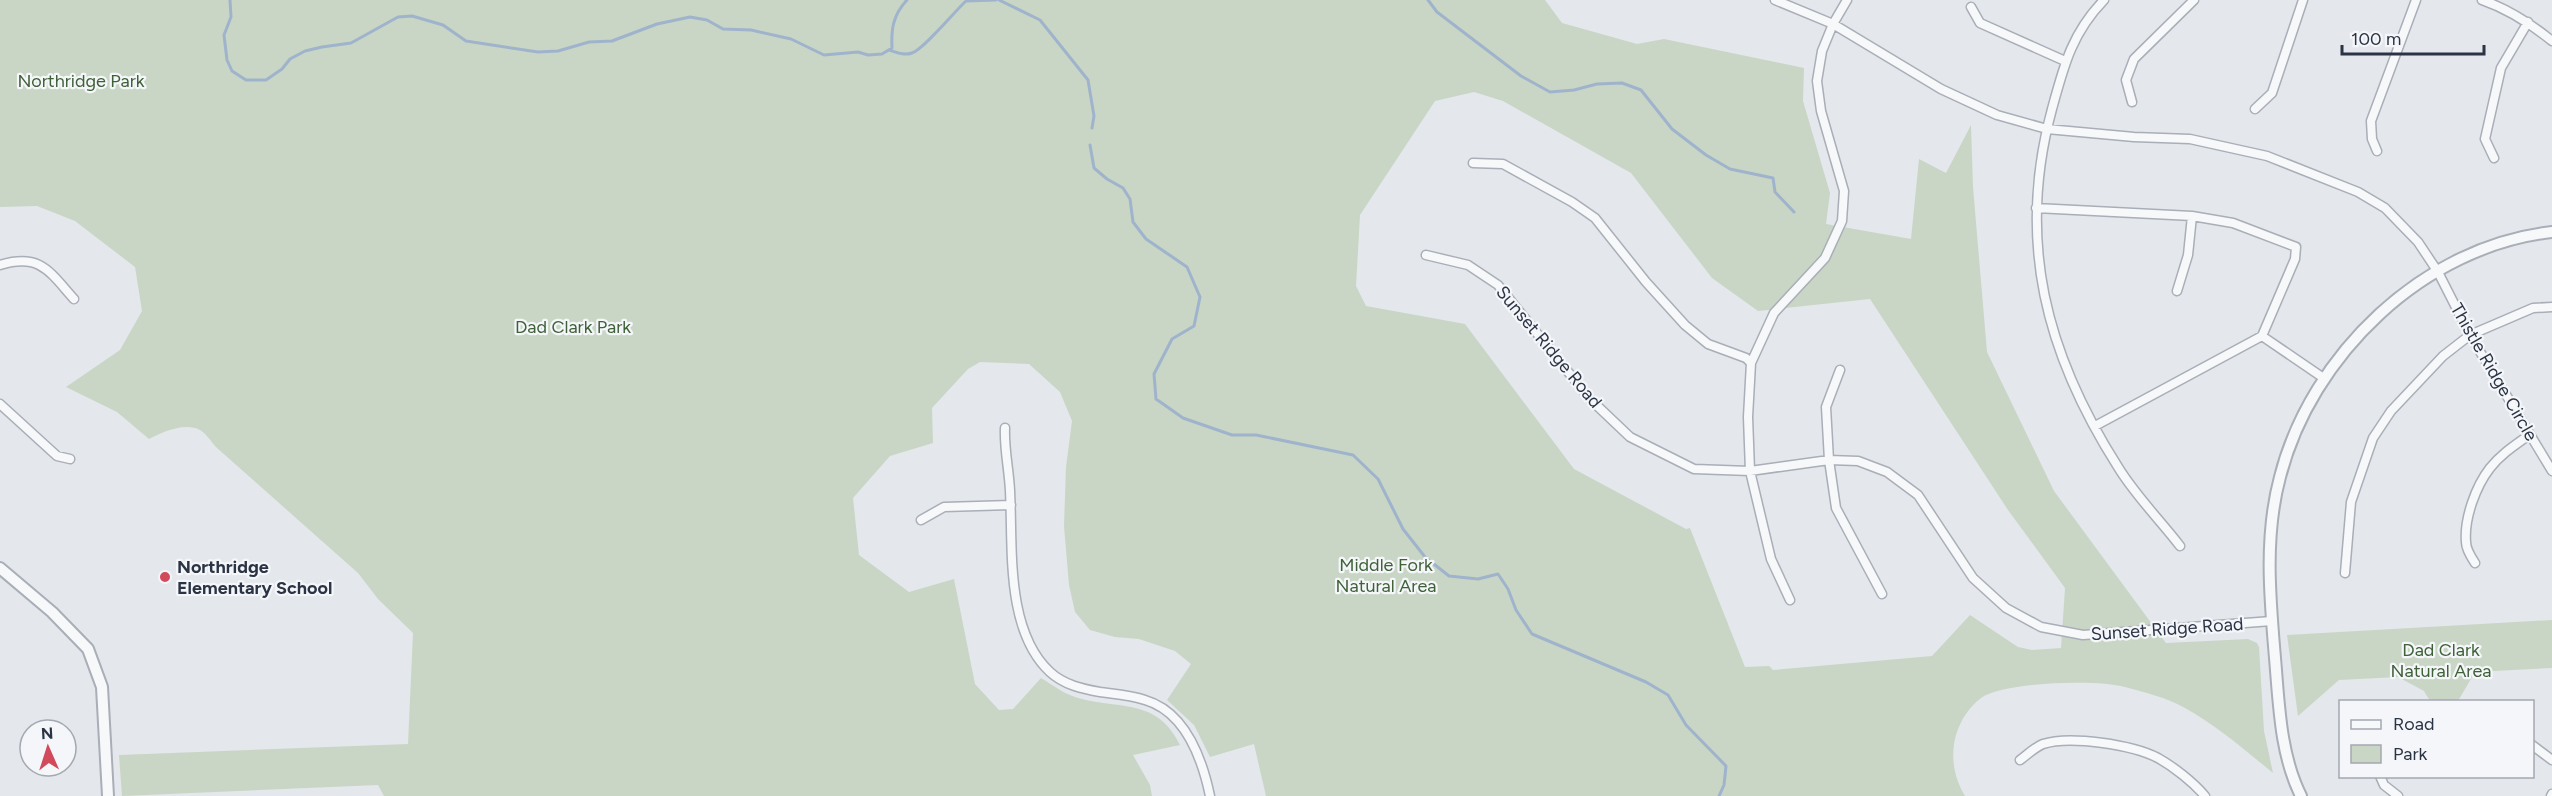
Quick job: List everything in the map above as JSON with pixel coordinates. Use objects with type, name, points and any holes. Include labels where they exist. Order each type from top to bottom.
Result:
[{"type":"street","name":"Thistle Ridge Circle","points":[[1775,0],[1833,24],[1952,94],[1996,116],[2047,129],[2134,137],[2190,139],[2267,156],[2358,192],[2385,208],[2418,242],[2438,272],[2470,335],[2552,471]]},
{"type":"street","points":[[1790,600],[1771,559],[1750,471],[1748,417],[1751,363],[1774,312],[1825,258],[1842,221],[1844,191],[1821,111],[1817,81],[1822,51],[1833,24],[1847,0]]},
{"type":"street","points":[[2104,0],[2091,13],[2074,38],[2065,61],[2047,129],[2036,208],[2040,279],[2052,331],[2072,383],[2119,469],[2180,546]]},
{"type":"street","points":[[2132,102],[2126,80],[2134,59],[2194,0]]},
{"type":"street","points":[[2377,151],[2372,139],[2371,121],[2416,0]]},
{"type":"street","points":[[2482,0],[2500,6],[2528,22],[2552,41]]},
{"type":"street","points":[[2255,109],[2272,93],[2301,1]]},
{"type":"street","points":[[1971,7],[1980,23],[2065,61]]},
{"type":"street","points":[[2494,158],[2485,139],[2501,68],[2528,22]]},
{"type":"street","points":[[1473,163],[1503,164],[1572,202],[1595,218],[1646,282],[1685,325],[1708,344],[1746,358],[1751,363]]},
{"type":"street","points":[[2036,208],[2192,216],[2232,222],[2296,247],[2295,259],[2262,336],[2095,426]]},
{"type":"street","points":[[2177,291],[2188,255],[2192,216]]},
{"type":"street","points":[[2301,796],[2291,773],[2283,738],[2272,621],[2270,550],[2280,477],[2304,412],[2325,379],[2373,320],[2399,297],[2438,272],[2471,255],[2512,240],[2552,232]]},
{"type":"street","name":"Sunset Ridge Road","points":[[1426,255],[1468,265],[1498,285],[1590,399],[1630,437],[1694,469],[1750,471],[1829,460],[1858,462],[1887,472],[1918,495],[1973,578],[2006,608],[2041,627],[2083,635],[2272,621]]},
{"type":"street","points":[[0,265],[30,260],[48,270],[74,299]]},
{"type":"street","points":[[2345,573],[2351,502],[2373,438],[2391,411],[2418,380],[2470,335],[2533,308],[2552,307]]},
{"type":"street","points":[[2262,336],[2325,379]]},
{"type":"street","points":[[1840,370],[1826,407],[1829,460],[1836,508],[1882,594]]},
{"type":"street","points":[[0,404],[57,456],[70,459]]},
{"type":"street","points":[[1005,428],[1014,592],[1034,653],[1051,673],[1076,688],[1145,700],[1167,710],[1187,733],[1205,771],[1210,796]]},
{"type":"street","points":[[2475,563],[2466,542],[2470,513],[2478,488],[2490,467],[2505,452],[2529,435]]},
{"type":"street","points":[[921,520],[944,507],[1011,505]]},
{"type":"street","points":[[0,568],[52,612],[88,649],[102,687],[108,796]]},
{"type":"street","points":[[2020,760],[2043,744],[2083,740],[2121,746],[2157,758],[2197,787],[2205,796]]},
{"type":"street","points":[[2534,746],[2552,760]]},
{"type":"street","points":[[2380,778],[2384,785],[2398,796]]},
{"type":"green space","name":"Dad Clark Park","points":[[0,0],[1545,0],[1562,23],[1637,44],[1664,39],[1804,68],[1803,101],[1830,193],[1826,224],[1911,239],[1919,159],[1946,173],[1971,125],[1973,187],[1987,352],[2054,491],[2166,643],[2248,639],[2257,643],[2264,731],[2273,773],[2220,730],[2178,704],[2125,687],[2073,683],[2009,688],[1981,698],[1972,706],[1958,730],[1953,751],[1958,782],[1965,796],[1266,796],[1254,744],[1210,757],[1194,725],[1167,700],[1191,664],[1175,651],[1139,639],[1115,637],[1090,630],[1075,612],[1069,585],[1064,526],[1066,467],[1072,421],[1060,392],[1029,364],[980,362],[968,369],[932,408],[933,443],[890,456],[853,498],[859,555],[909,592],[954,579],[975,684],[999,710],[1013,709],[1041,678],[1076,698],[1137,708],[1161,720],[1171,730],[1180,745],[1133,755],[1150,785],[1152,796],[384,796],[378,785],[122,796],[119,755],[408,744],[413,633],[378,599],[358,573],[217,448],[203,432],[194,428],[181,427],[149,439],[117,412],[66,387],[120,350],[142,311],[135,267],[75,221],[37,206],[0,207]],"holes":[[[1474,92],[1503,101],[1631,173],[1712,278],[1758,311],[1870,299],[2008,510],[2065,588],[2061,648],[2032,650],[2018,647],[1970,615],[1932,656],[1773,670],[1769,666],[1745,667],[1690,528],[1686,529],[1574,469],[1465,324],[1366,306],[1356,286],[1360,215],[1435,101]]]},
{"type":"green space","name":"Dad Clark Natural Area","points":[[2552,620],[2552,668],[2475,672],[2459,700],[2429,700],[2424,691],[2398,677],[2339,680],[2298,716],[2287,635]]},
{"type":"waterway","points":[[230,0],[231,17],[224,35],[227,60],[232,71],[246,80],[266,80],[282,69],[290,59],[305,51],[351,43],[398,17],[412,16],[443,25],[466,41],[538,52],[558,51],[589,42],[612,41],[657,24],[690,17],[707,20],[723,29],[751,30],[791,39],[824,55],[858,52],[868,55],[882,54],[892,48],[894,22],[907,0]]},
{"type":"waterway","points":[[889,50],[903,54],[912,53],[931,38],[966,1],[996,0]]},
{"type":"waterway","points":[[999,0],[1040,20],[1088,80],[1094,116],[1092,128]]},
{"type":"waterway","points":[[1428,0],[1437,12],[1521,76],[1550,92],[1574,90],[1597,84],[1622,83],[1641,90],[1672,129],[1706,155],[1730,169],[1773,178],[1775,192],[1794,212]]},
{"type":"waterway","points":[[1090,145],[1094,168],[1123,188],[1130,199],[1133,222],[1146,239],[1187,267],[1200,297],[1194,326],[1172,339],[1154,374],[1156,399],[1183,418],[1232,435],[1256,435],[1353,455],[1378,479],[1403,529],[1425,557],[1449,576],[1478,579],[1498,574],[1508,589],[1516,610],[1532,634],[1646,682],[1668,695],[1686,725],[1726,766],[1724,785],[1719,796]]},
{"type":"place","name":"Northridge Elementary School","points":[[165,577]]},
{"type":"park label","name":"Northridge Park","points":[[81,81]]},
{"type":"park label","name":"Middle Fork Natural Area","points":[[1386,575]]}]
